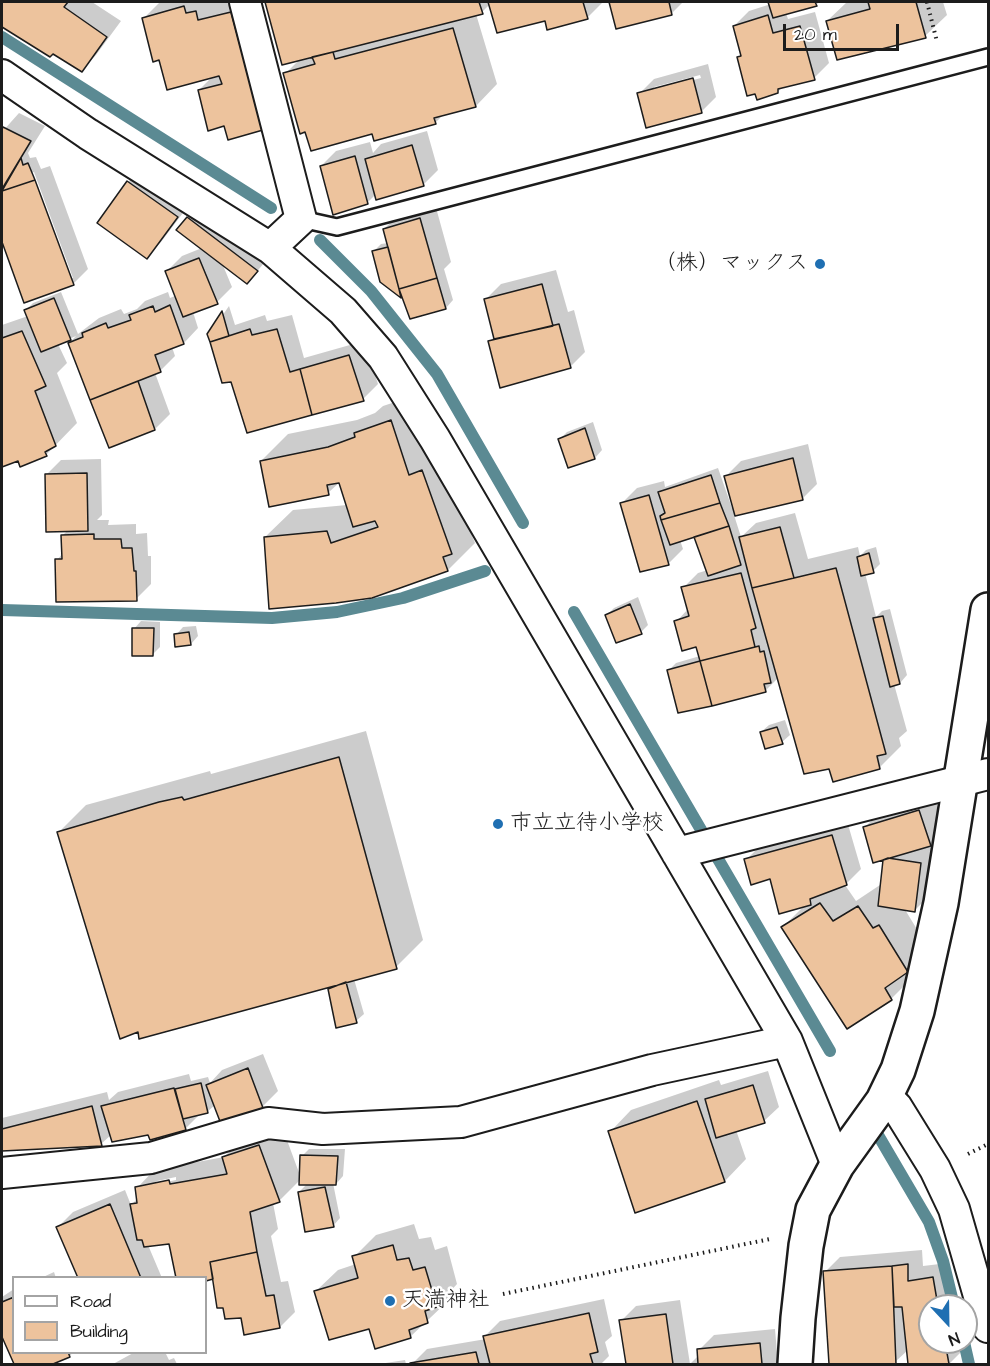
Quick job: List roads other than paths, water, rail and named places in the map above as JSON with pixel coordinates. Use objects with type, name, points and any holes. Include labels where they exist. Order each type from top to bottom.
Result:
[{"type":"street","points":[[245,2],[301,219],[270,248]]},
{"type":"street","points":[[2,75],[88,134],[270,248],[343,311],[383,357],[697,848],[787,1041],[837,1165]]},
{"type":"street","points":[[795,1365],[798,1317],[813,1209],[837,1165],[883,1101],[898,1070],[917,1011],[941,903],[975,777],[988,610]]},
{"type":"street","points":[[697,848],[975,777]]},
{"type":"street","points":[[2,1173],[151,1158],[268,1123],[323,1129],[461,1122],[652,1070],[787,1041]]},
{"type":"street","points":[[883,1101],[896,1106],[935,1169],[954,1209],[988,1327]]},
{"type":"lane","points":[[301,219],[337,227],[988,57]]},
{"type":"waterway","points":[[2,37],[271,208]]},
{"type":"waterway","points":[[320,240],[371,291],[437,374],[523,523]]},
{"type":"waterway","points":[[2,610],[272,618],[337,612],[403,598],[485,571]]},
{"type":"waterway","points":[[574,612],[830,1051]]},
{"type":"waterway","points":[[878,1135],[929,1222],[943,1261],[951,1294]]},
{"type":"waterway","points":[[967,1354],[969,1364]]},
{"type":"place","name":"（株）マックス","points":[[820,264]]},
{"type":"place","name":"市立立待小学校","points":[[498,824]]},
{"type":"place","name":"天満神社","points":[[390,1301]]}]
